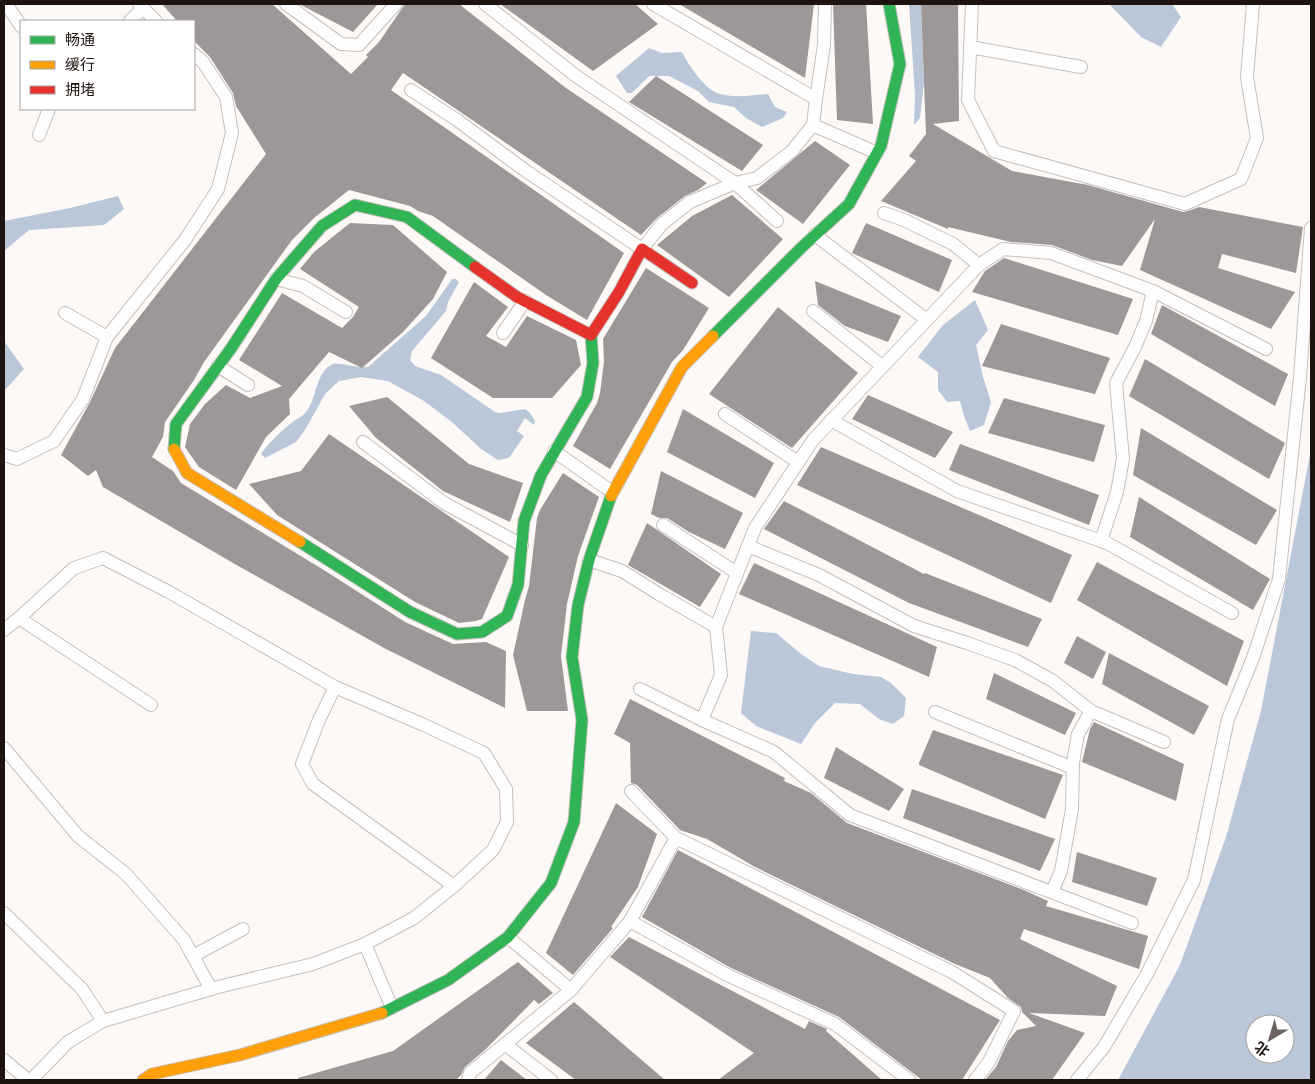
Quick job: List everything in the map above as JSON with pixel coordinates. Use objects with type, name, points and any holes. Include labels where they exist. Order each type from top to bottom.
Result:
[{"type":"street","points":[[6,4],[20,25]]},
{"type":"street","points":[[286,4],[341,44],[359,45],[396,4]]},
{"type":"street","points":[[485,4],[576,76],[735,183],[778,221]]},
{"type":"street","points":[[653,4],[816,99]]},
{"type":"street","points":[[591,335],[526,301],[458,256],[406,217],[355,205],[322,226],[276,279],[218,366],[176,424],[173,448],[187,473],[333,562],[410,612],[457,634],[482,632],[507,616],[518,585],[524,521],[541,474],[586,397],[593,362],[591,335],[619,292],[642,249],[662,224],[690,202],[735,183],[757,178],[792,151],[813,125],[824,45],[825,4]]},
{"type":"street","points":[[143,1080],[152,1074],[240,1055],[376,1016],[448,980],[508,937],[550,883],[574,822],[582,720],[572,657],[578,605],[589,560],[612,492],[682,367],[815,235],[849,204],[881,146],[900,64],[889,4]]},
{"type":"street","points":[[972,4],[968,100],[994,151],[1185,204],[1241,179],[1257,138],[1247,77],[1253,4]]},
{"type":"street","points":[[131,20],[141,6],[155,20]]},
{"type":"street","points":[[970,47],[1081,66]]},
{"type":"street","points":[[4,455],[17,459],[54,441],[83,399],[107,337],[185,240],[218,189],[232,133],[226,97],[203,62],[195,55]]},
{"type":"street","points":[[411,90],[457,120],[526,171],[692,283]]},
{"type":"street","points":[[39,135],[49,110]]},
{"type":"street","points":[[813,125],[877,153]]},
{"type":"street","points":[[884,213],[904,220],[954,244],[979,265]]},
{"type":"street","points":[[1077,1080],[1109,1040],[1147,974],[1194,880],[1228,719],[1253,658],[1279,578],[1300,377],[1311,228]]},
{"type":"street","points":[[815,235],[927,320]]},
{"type":"street","points":[[702,720],[721,676],[716,627],[755,528],[813,440],[979,265],[1003,249],[1051,253],[1153,291],[1266,349]]},
{"type":"street","points":[[276,279],[303,286],[346,312]]},
{"type":"street","points":[[1101,541],[1117,492],[1123,459],[1116,383],[1146,322],[1153,291]]},
{"type":"street","points":[[503,333],[526,301]]},
{"type":"street","points":[[813,311],[882,366]]},
{"type":"street","points":[[65,313],[107,337]]},
{"type":"street","points":[[218,366],[248,385]]},
{"type":"street","points":[[725,414],[798,462]]},
{"type":"street","points":[[831,420],[957,491],[1101,541],[1232,613]]},
{"type":"street","points":[[363,442],[444,503],[522,545]]},
{"type":"street","points":[[554,451],[612,492]]},
{"type":"street","points":[[663,525],[737,573]]},
{"type":"street","points":[[748,546],[819,575],[914,626],[1015,660],[1053,681],[1091,710],[1164,742]]},
{"type":"street","points":[[4,630],[74,568],[103,558],[169,592],[335,687],[484,753],[506,789],[507,822],[493,850],[454,886],[414,918],[366,944],[314,964],[211,989],[103,1021],[68,1042],[31,1080]]},
{"type":"street","points":[[589,560],[622,571],[716,627]]},
{"type":"street","points":[[19,618],[151,705]]},
{"type":"street","points":[[335,687],[319,720],[302,764],[312,784],[454,886]]},
{"type":"street","points":[[640,689],[702,720],[774,752],[850,815],[1132,923]]},
{"type":"street","points":[[1052,892],[1061,871],[1072,809],[1073,768],[1078,734],[1091,710]]},
{"type":"street","points":[[935,712],[1073,768]]},
{"type":"street","points":[[4,748],[78,836],[126,874],[184,940],[211,989]]},
{"type":"street","points":[[631,791],[676,838],[952,972],[1014,1011],[989,1062],[975,1080]]},
{"type":"street","points":[[468,1080],[470,1073],[571,990],[630,921],[676,838]]},
{"type":"street","points":[[4,913],[82,989],[103,1021]]},
{"type":"street","points":[[630,921],[727,975],[835,1024],[909,1080]]},
{"type":"street","points":[[193,956],[243,929]]},
{"type":"street","points":[[508,937],[571,990]]},
{"type":"street","points":[[366,944],[392,1008]]},
{"type":"street","points":[[505,1044],[552,1080]]},
{"type":"street","points":[[4,1060],[28,1080]]},
{"type":"water","points":[[909,4],[921,4],[924,83],[920,118],[914,125],[915,95]]},
{"type":"water","points":[[1106,4],[1172,4],[1181,17],[1161,47],[1141,37],[1110,5]]},
{"type":"water","points":[[649,48],[662,53],[682,52],[692,69],[712,91],[723,95],[736,96],[768,94],[775,107],[787,112],[783,118],[762,127],[746,118],[734,107],[709,102],[698,91],[669,76],[649,76],[632,93],[627,93],[616,76]]},
{"type":"water","points":[[118,196],[124,209],[104,225],[29,230],[4,251],[4,221]]},
{"type":"water","points":[[452,279],[456,279],[459,282],[448,302],[446,311],[412,351],[410,360],[415,366],[441,375],[495,412],[525,409],[530,413],[535,421],[534,425],[525,418],[517,431],[524,436],[509,458],[498,460],[481,449],[452,422],[424,401],[388,381],[361,377],[339,381],[325,394],[296,442],[265,458],[261,454],[280,432],[303,415],[310,407],[319,380],[326,369],[334,364],[368,367],[426,316]]},
{"type":"water","points":[[975,300],[988,330],[976,345],[991,402],[984,425],[970,431],[960,401],[947,402],[938,390],[938,372],[918,357],[943,325]]},
{"type":"water","points":[[4,341],[24,369],[4,391]]},
{"type":"water","points":[[1311,449],[1311,1080],[1118,1080],[1180,965],[1226,837],[1261,711]]},
{"type":"water","points":[[751,631],[776,633],[819,666],[853,674],[881,677],[891,683],[906,698],[904,716],[893,724],[879,719],[860,704],[835,703],[815,723],[801,744],[756,726],[741,713]]},
{"type":"building","points":[[162,4],[272,4],[351,74],[368,57],[366,55],[379,42],[405,4],[459,4],[566,88],[707,183],[685,196],[657,218],[641,235],[403,73],[391,90],[624,253],[587,320],[546,295],[433,216],[410,206],[349,190],[314,218],[292,240],[204,362],[165,422],[163,437],[152,457],[173,471],[181,483],[405,622],[453,644],[486,642],[506,651],[505,708],[384,648],[233,563],[103,487],[96,470],[88,476],[61,455],[90,402],[115,348],[266,154],[236,106],[233,93],[210,57],[195,42],[195,20],[176,20]]},
{"type":"building","points":[[299,4],[378,4],[353,32]]},
{"type":"building","points":[[500,4],[635,4],[658,24],[593,71]]},
{"type":"building","points":[[679,4],[814,4],[805,78]]},
{"type":"building","points":[[833,4],[866,4],[873,124],[837,120]]},
{"type":"building","points":[[921,4],[958,4],[959,121],[933,124],[1012,171],[1088,185],[1183,212],[1199,207],[1303,227],[1296,273],[1222,254],[1218,268],[1295,292],[1271,329],[1140,270],[1155,219],[1122,266],[1092,260],[1052,245],[1011,242],[948,227],[948,229],[881,201],[916,161],[909,156],[926,134]]},
{"type":"building","points":[[656,76],[763,145],[742,171],[629,102]]},
{"type":"building","points":[[815,141],[850,165],[803,224],[756,190]]},
{"type":"building","points":[[732,195],[783,239],[729,297],[657,245],[692,216]]},
{"type":"building","points":[[350,223],[393,225],[447,272],[433,299],[403,332],[362,368],[329,352],[289,399],[290,414],[266,437],[236,490],[199,467],[189,453],[185,447],[190,424],[205,404],[226,385],[250,398],[282,386],[239,360],[282,293],[342,328],[353,317],[359,307],[300,269],[314,252]]},
{"type":"building","points":[[866,223],[952,260],[939,292],[852,253]]},
{"type":"building","points":[[1004,258],[1133,299],[1118,335],[972,292],[985,271]]},
{"type":"building","points":[[646,268],[709,308],[683,350],[672,362],[610,469],[573,446],[597,403],[600,393],[604,362],[603,339]]},
{"type":"building","points":[[815,281],[901,316],[888,342],[845,326],[818,305]]},
{"type":"building","points":[[474,282],[508,307],[486,336],[506,347],[527,316],[576,340],[581,365],[552,398],[493,398],[431,358]]},
{"type":"building","points":[[1162,305],[1288,374],[1275,406],[1151,334]]},
{"type":"building","points":[[778,307],[858,373],[792,448],[709,394]]},
{"type":"building","points":[[1001,324],[1110,358],[1095,394],[982,366]]},
{"type":"building","points":[[1145,359],[1285,443],[1269,479],[1129,396]]},
{"type":"building","points":[[868,395],[953,432],[935,458],[852,419]]},
{"type":"building","points":[[387,397],[469,464],[523,483],[510,522],[443,491],[376,438],[349,406]]},
{"type":"building","points":[[1004,398],[1105,425],[1094,462],[988,433]]},
{"type":"building","points":[[683,409],[774,463],[755,498],[667,452]]},
{"type":"building","points":[[1141,428],[1277,510],[1256,545],[1133,475]]},
{"type":"building","points":[[329,434],[509,557],[482,619],[459,623],[415,602],[277,515],[249,484],[301,471]]},
{"type":"building","points":[[960,444],[1099,495],[1089,525],[949,470]]},
{"type":"building","points":[[821,447],[1072,555],[1051,603],[797,485]]},
{"type":"building","points":[[661,471],[743,513],[725,549],[689,532],[667,518],[659,518],[651,514]]},
{"type":"building","points":[[563,473],[599,497],[578,556],[567,604],[561,656],[568,711],[527,711],[513,655],[529,586],[537,518]]},
{"type":"building","points":[[1139,497],[1270,579],[1253,610],[1130,537]]},
{"type":"building","points":[[784,501],[924,574],[1042,619],[1028,647],[909,603],[764,529]]},
{"type":"building","points":[[647,523],[721,574],[700,607],[628,565]]},
{"type":"building","points":[[1097,562],[1244,641],[1227,686],[1077,600]]},
{"type":"building","points":[[754,563],[937,647],[929,677],[739,594]]},
{"type":"building","points":[[1077,636],[1106,652],[1093,679],[1064,663]]},
{"type":"building","points":[[1109,653],[1209,706],[1194,735],[1102,684]]},
{"type":"building","points":[[994,673],[1076,713],[1065,735],[986,699]]},
{"type":"building","points":[[630,699],[785,778],[784,781],[811,793],[847,823],[1024,890],[1048,901],[1046,906],[1148,936],[1139,969],[1024,929],[1020,939],[1117,986],[1105,1016],[1029,1013],[1085,1033],[1052,1080],[985,1080],[996,1067],[1008,1041],[1017,1030],[1036,1026],[1022,1012],[1021,1007],[1008,998],[990,978],[955,964],[755,867],[707,839],[680,830],[637,785],[631,783],[630,743],[614,734]]},
{"type":"building","points":[[1094,722],[1184,764],[1176,801],[1082,762],[1090,729]]},
{"type":"building","points":[[933,730],[1063,775],[1045,819],[919,765]]},
{"type":"building","points":[[836,747],[904,789],[889,811],[824,778]]},
{"type":"building","points":[[912,789],[1055,839],[1040,871],[903,818]]},
{"type":"building","points":[[616,803],[657,834],[638,887],[611,927],[613,928],[573,975],[546,953]]},
{"type":"building","points":[[678,850],[1000,1020],[962,1080],[922,1080],[839,1017],[731,968],[642,917]]},
{"type":"building","points":[[1077,852],[1157,878],[1147,906],[1072,882]]},
{"type":"building","points":[[629,937],[805,1029],[809,1021],[827,1029],[826,1031],[882,1080],[718,1080],[754,1053],[610,957]]},
{"type":"building","points":[[518,962],[553,993],[539,1004],[534,1000],[486,1049],[465,1067],[456,1080],[298,1080],[298,1078],[393,1051]]},
{"type":"building","points":[[574,1002],[665,1080],[576,1080],[526,1043]]},
{"type":"building","points":[[501,1060],[527,1080],[484,1080]]},
{"type":"traffic: fast","points":[[713,336],[801,248],[849,204],[881,146],[900,64],[889,4]]},
{"type":"traffic: fast","points":[[174,449],[176,424],[232,347],[276,279],[322,226],[355,205],[407,217],[475,267]]},
{"type":"traffic: fast","points":[[300,542],[410,612],[457,634],[482,632],[507,616],[518,585],[524,521],[541,475],[587,397],[593,363],[591,335]]},
{"type":"traffic: fast","points":[[382,1013],[448,980],[508,937],[551,883],[574,822],[582,720],[572,657],[578,605],[589,560],[611,496]]},
{"type":"traffic: slow","points":[[611,496],[682,367],[713,336]]},
{"type":"traffic: slow","points":[[174,449],[187,473],[300,542]]},
{"type":"traffic: slow","points":[[143,1080],[152,1074],[240,1055],[382,1013]]},
{"type":"traffic: jam","points":[[475,267],[517,297],[591,335],[619,292],[642,249],[692,283]]}]
